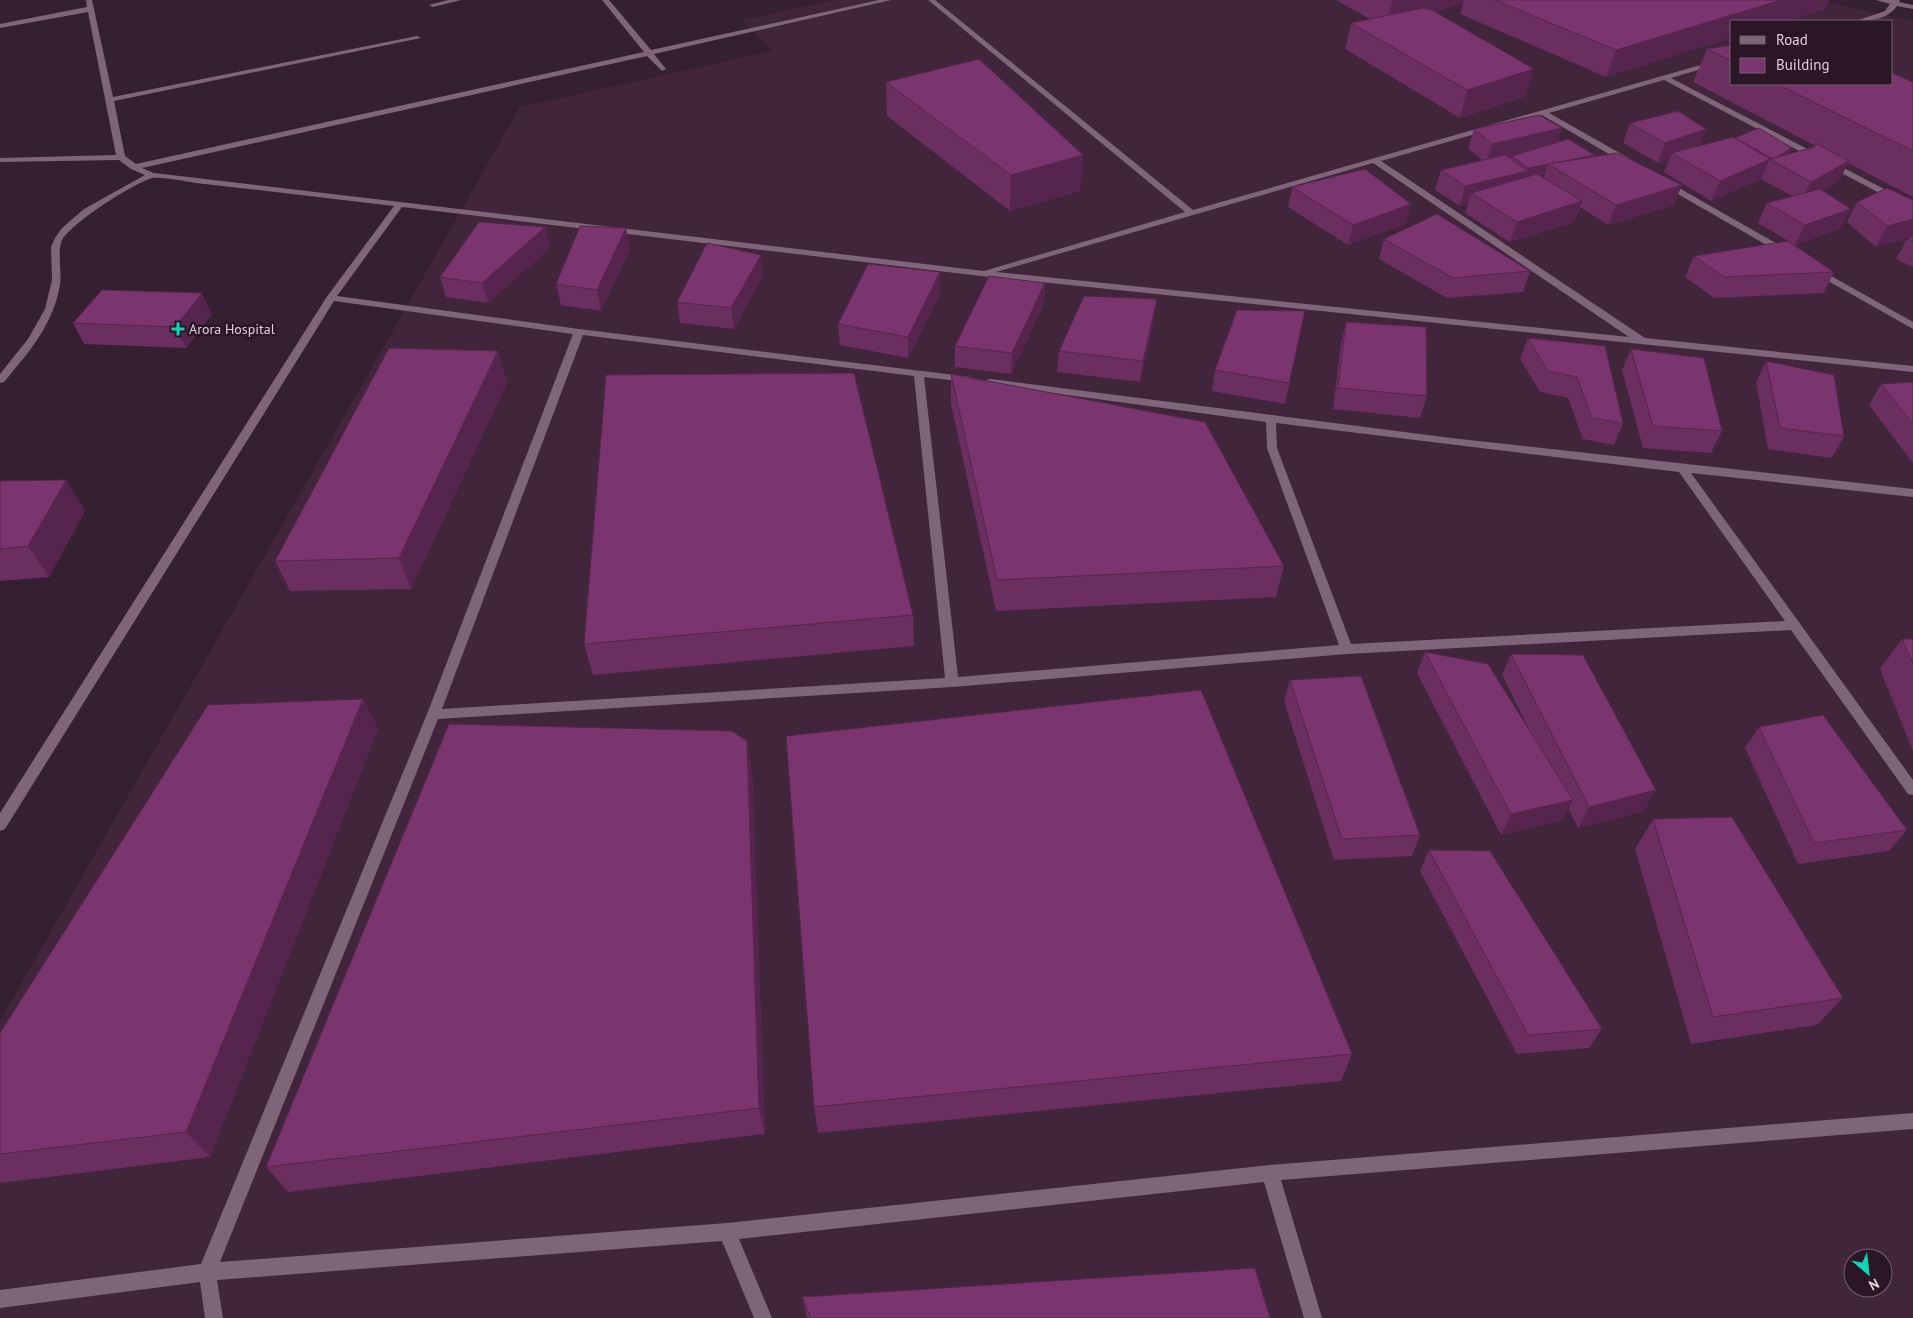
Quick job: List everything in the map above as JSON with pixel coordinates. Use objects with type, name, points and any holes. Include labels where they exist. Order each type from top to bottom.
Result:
[{"type":"street","points":[[433,5],[458,0]]},
{"type":"street","points":[[605,0],[662,69]]},
{"type":"street","points":[[134,167],[888,0]]},
{"type":"street","points":[[931,0],[1192,213]]},
{"type":"street","points":[[1879,0],[1913,7]]},
{"type":"street","points":[[1863,20],[1888,13],[1896,2]]},
{"type":"street","points":[[0,26],[90,4],[121,157]]},
{"type":"street","points":[[109,100],[418,38]]},
{"type":"street","points":[[981,273],[1730,59]]},
{"type":"street","points":[[1664,77],[1913,206]]},
{"type":"street","points":[[1542,112],[1637,167]]},
{"type":"street","points":[[0,160],[121,157],[134,167],[152,175],[981,273],[1913,369]]},
{"type":"street","points":[[1374,160],[1643,341]]},
{"type":"street","points":[[0,380],[33,340],[48,316],[57,270],[56,254],[58,240],[70,225],[90,209],[152,175]]},
{"type":"street","points":[[1654,177],[1792,256]]},
{"type":"street","points":[[0,824],[331,298],[400,204]]},
{"type":"street","points":[[1810,266],[1913,326]]},
{"type":"street","points":[[331,298],[579,332],[919,373],[1271,420],[1683,470],[1913,493]]},
{"type":"street","points":[[214,1318],[207,1272],[433,714],[579,332]]},
{"type":"street","points":[[919,373],[952,682]]},
{"type":"street","points":[[1271,420],[1272,448],[1347,649]]},
{"type":"street","points":[[1683,470],[1913,790]]},
{"type":"street","points":[[433,714],[952,682],[1347,649],[1796,625]]},
{"type":"street","points":[[0,1299],[207,1272],[727,1232],[1270,1172],[1913,1120]]},
{"type":"street","points":[[1270,1172],[1313,1318]]},
{"type":"street","points":[[727,1232],[763,1318]]},
{"type":"shaded area","points":[[834,0],[1818,0],[1913,21],[1913,1318],[0,1318],[0,1021],[520,107],[772,51],[742,20]]},
{"type":"building","points":[[1495,0],[1781,0],[1616,50]]},
{"type":"building","points":[[1423,8],[1432,10],[1534,69],[1467,90],[1351,23]]},
{"type":"building","points":[[1730,45],[1730,60],[1707,49]]},
{"type":"building","points":[[979,59],[1083,155],[1011,175],[886,82]]},
{"type":"building","points":[[1893,73],[1913,82],[1913,151],[1779,85],[1893,85]]},
{"type":"building","points":[[1678,111],[1706,129],[1665,143],[1630,123]]},
{"type":"building","points":[[1539,115],[1562,128],[1492,144],[1474,129]]},
{"type":"building","points":[[1759,128],[1792,148],[1773,159],[1735,138]]},
{"type":"building","points":[[1733,137],[1770,159],[1720,181],[1672,153]]},
{"type":"building","points":[[1568,139],[1595,155],[1528,168],[1512,156]]},
{"type":"building","points":[[1815,143],[1849,161],[1811,182],[1770,159],[1815,147]]},
{"type":"building","points":[[1617,153],[1682,185],[1616,205],[1548,164]]},
{"type":"building","points":[[1505,155],[1528,171],[1465,186],[1441,170]]},
{"type":"building","points":[[1365,169],[1411,204],[1353,225],[1292,187]]},
{"type":"building","points":[[1537,174],[1582,201],[1517,222],[1471,193]]},
{"type":"building","points":[[1887,188],[1913,200],[1913,219],[1887,226],[1857,202]]},
{"type":"building","points":[[1820,189],[1851,209],[1805,225],[1767,203]]},
{"type":"building","points":[[1437,214],[1530,271],[1453,278],[1384,239]]},
{"type":"building","points":[[479,222],[545,227],[482,283],[440,277]]},
{"type":"building","points":[[580,226],[626,228],[597,290],[556,284]]},
{"type":"building","points":[[1788,241],[1834,272],[1724,277],[1694,256]]},
{"type":"building","points":[[707,243],[761,255],[731,308],[677,302]]},
{"type":"building","points":[[868,264],[940,272],[908,337],[838,324]]},
{"type":"building","points":[[989,276],[1045,283],[1012,353],[955,346]]},
{"type":"building","points":[[102,290],[202,293],[175,327],[73,323]]},
{"type":"building","points":[[1084,296],[1157,299],[1143,361],[1059,351]]},
{"type":"building","points":[[1237,310],[1305,311],[1289,383],[1215,370]]},
{"type":"building","points":[[1346,322],[1426,327],[1427,396],[1338,388]]},
{"type":"building","points":[[1528,338],[1605,346],[1623,423],[1592,418],[1577,377],[1548,371]]},
{"type":"building","points":[[389,348],[498,351],[399,558],[275,561]]},
{"type":"building","points":[[1631,349],[1704,358],[1722,431],[1653,426]]},
{"type":"building","points":[[1766,361],[1834,375],[1844,436],[1780,428]]},
{"type":"building","points":[[854,373],[913,615],[584,644],[606,375]]},
{"type":"building","points":[[951,374],[1205,422],[1284,566],[997,580]]},
{"type":"building","points":[[1913,382],[1913,424],[1881,384]]},
{"type":"building","points":[[66,480],[28,546],[0,549],[0,481]]},
{"type":"building","points":[[1902,639],[1913,639],[1913,664]]},
{"type":"building","points":[[1425,652],[1488,664],[1573,800],[1511,814]]},
{"type":"building","points":[[1511,654],[1583,655],[1656,790],[1589,807]]},
{"type":"building","points":[[1361,676],[1420,835],[1342,839],[1290,680]]},
{"type":"building","points":[[1201,690],[1352,1054],[814,1107],[786,736]]},
{"type":"building","points":[[363,699],[186,1132],[0,1154],[0,1033],[208,705]]},
{"type":"building","points":[[1823,715],[1907,830],[1814,843],[1759,727]]},
{"type":"building","points":[[449,724],[731,731],[747,741],[759,1108],[266,1167]]},
{"type":"building","points":[[1732,817],[1843,998],[1713,1017],[1653,819]]},
{"type":"building","points":[[1429,850],[1490,851],[1602,1029],[1528,1035]]},
{"type":"building","points":[[1255,1268],[1270,1318],[811,1318],[802,1297]]},
{"type":"place","name":"Arora Hospital","points":[[178,329]]}]
